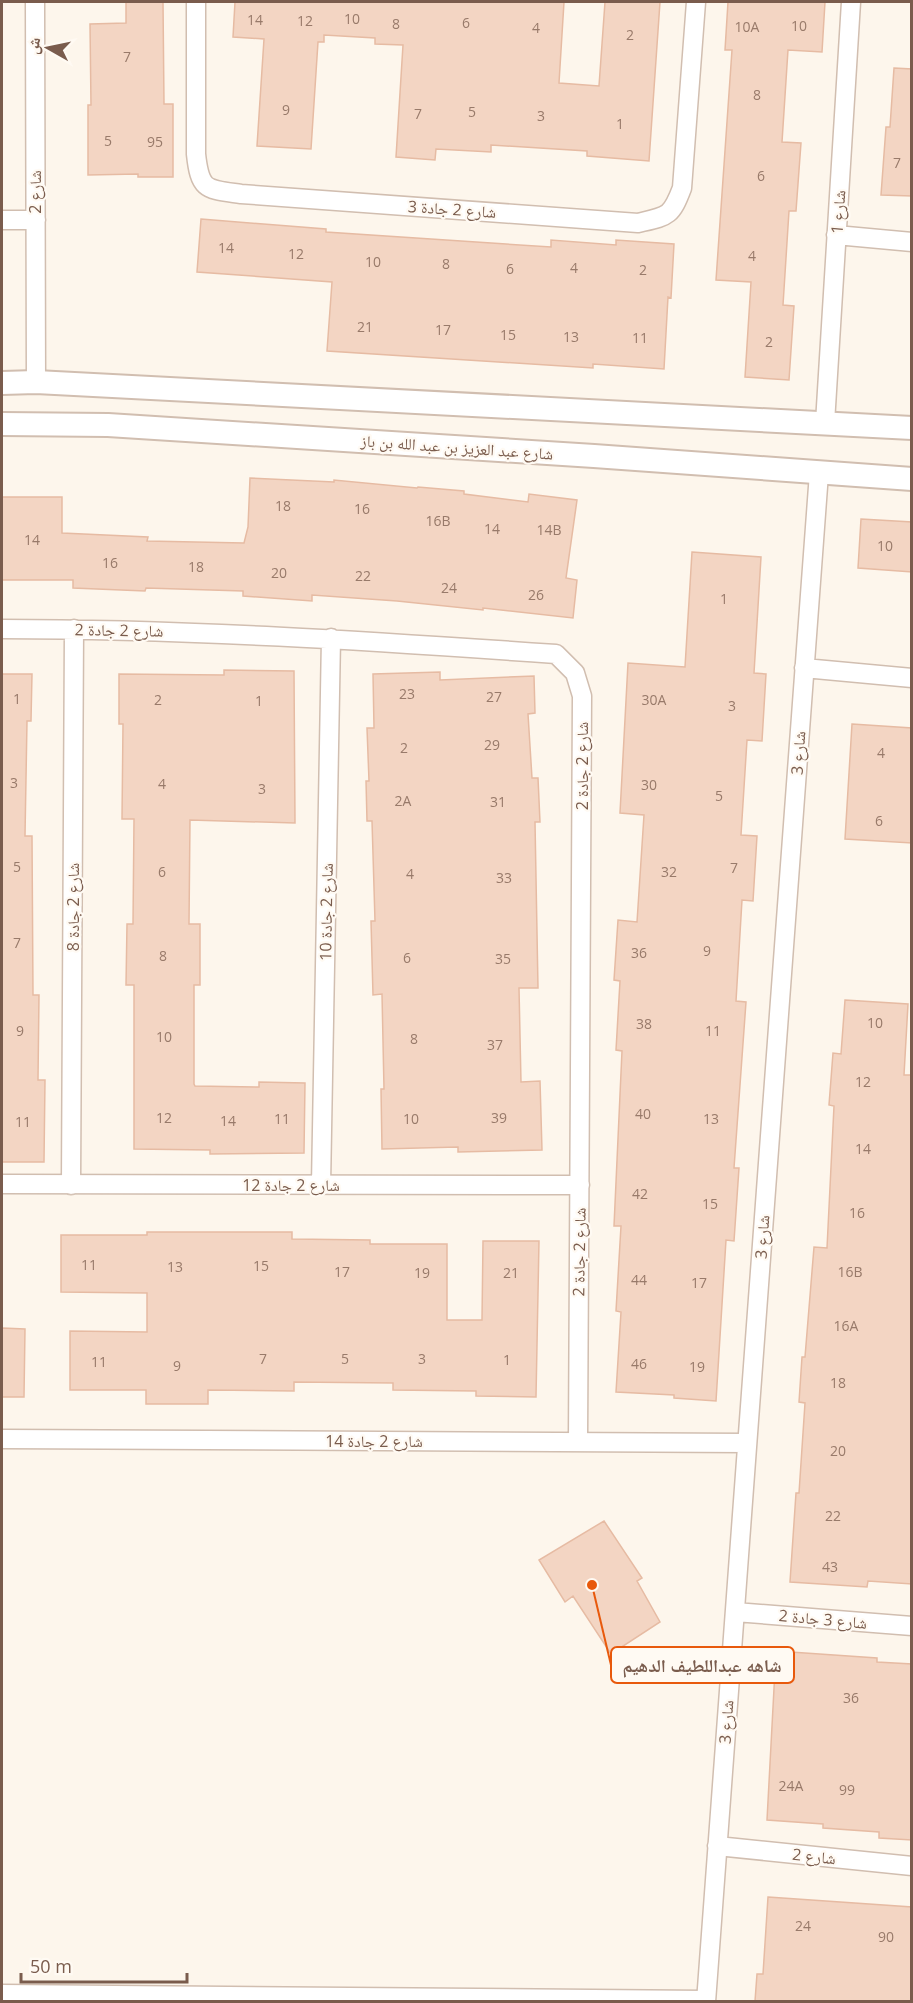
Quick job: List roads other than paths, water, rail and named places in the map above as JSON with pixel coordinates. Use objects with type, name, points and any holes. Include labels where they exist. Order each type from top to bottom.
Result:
[{"type":"street","name":"شارع 2","points":[[35,2],[36,382]]},
{"type":"street","name":"شارع 2 جادة 3","points":[[195,2],[196,153],[198,177],[205,186],[241,194],[638,223],[665,217],[675,207],[682,188],[696,2]]},
{"type":"street","name":"شارع 1","points":[[825,423],[851,2]]},
{"type":"street","points":[[2,220],[36,220]]},
{"type":"street","points":[[836,235],[912,242]]},
{"type":"street","points":[[2,383],[36,382],[912,428]]},
{"type":"street","name":"شارع عبد العزيز بن عبد الله بن باز","points":[[2,424],[108,425],[912,479]]},
{"type":"street","name":"شارع 3","points":[[706,2001],[819,473]]},
{"type":"street","name":"شارع 2 جادة 2","points":[[2,629],[74,629],[332,638],[556,654],[575,673],[582,696],[578,1442]]},
{"type":"street","name":"شارع 2 جادة 8","points":[[71,1185],[74,629]]},
{"type":"street","name":"شارع 2 جادة 10","points":[[321,1185],[332,638]]},
{"type":"street","points":[[804,668],[912,678]]},
{"type":"street","name":"شارع 2 جادة 12","points":[[2,1184],[580,1185]]},
{"type":"street","name":"شارع 2 جادة 14","points":[[2,1439],[747,1443]]},
{"type":"street","name":"شارع 3 جادة 2","points":[[735,1612],[912,1626]]},
{"type":"street","name":"شارع 2","points":[[717,1846],[912,1866]]},
{"type":"street","points":[[2,1994],[706,2001]]},
{"type":"place","name":"شاهه عبداللطيف الدهيم","points":[[592,1585]]}]
